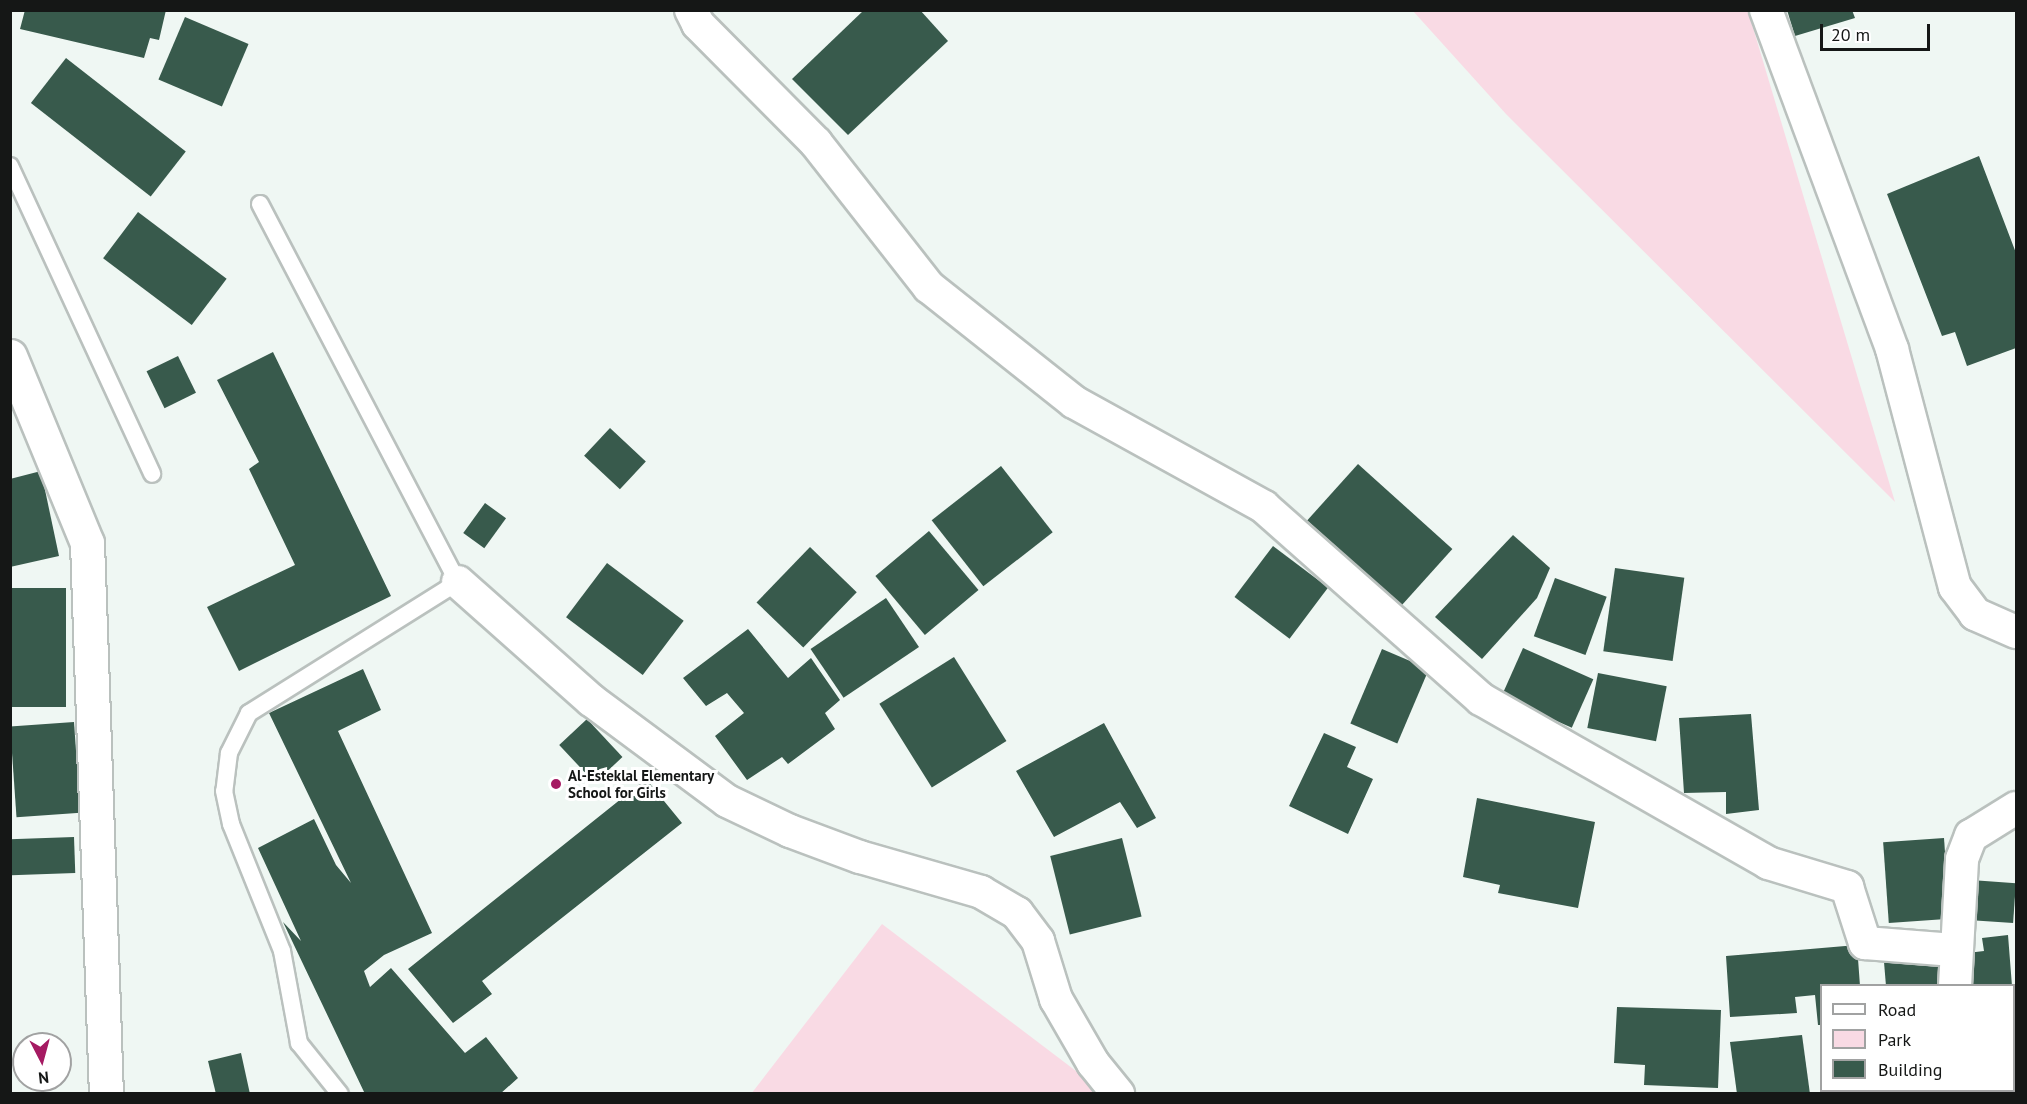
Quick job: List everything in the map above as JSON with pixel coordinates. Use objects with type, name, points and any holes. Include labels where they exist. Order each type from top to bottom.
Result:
[{"type":"street","points":[[691,10],[698,24],[816,143],[929,287],[1074,402],[1264,507],[1481,699],[1768,862],[1847,887],[1865,943],[1954,950]]},
{"type":"street","points":[[1766,10],[1892,349],[1955,587],[1975,614],[2016,632]]},
{"type":"street","points":[[10,356],[87,543],[106,1094]]},
{"type":"street","points":[[458,582],[591,700],[727,801],[850,853],[981,892],[1017,913],[1038,941],[1056,999],[1093,1063],[1118,1094]]},
{"type":"street","points":[[1955,984],[1954,950],[1962,859],[1971,836],[2016,808]]},
{"type":"lane","points":[[10,166],[152,474]]},
{"type":"lane","points":[[260,204],[458,582],[249,713],[229,753],[224,791],[231,825],[282,951],[299,1043],[340,1094]]},
{"type":"green space","points":[[1413,11],[1748,11],[1895,502],[1506,114]]},
{"type":"green space","points":[[882,924],[1105,1093],[751,1094]]},
{"type":"building","points":[[25,10],[166,10],[159,40],[150,38],[144,58],[20,29]]},
{"type":"building","points":[[864,10],[920,10],[948,41],[848,135],[792,79]]},
{"type":"building","points":[[1787,10],[1852,10],[1855,18],[1795,36]]},
{"type":"building","points":[[185,17],[249,44],[222,107],[158,80]]},
{"type":"building","points":[[66,58],[186,152],[151,196],[31,103]]},
{"type":"building","points":[[1979,156],[2016,253],[2016,348],[1967,366],[1955,332],[1942,336],[1887,194]]},
{"type":"building","points":[[138,212],[227,279],[192,325],[103,258]]},
{"type":"building","points":[[273,352],[391,596],[239,671],[207,607],[295,565],[249,469],[259,462],[217,380]]},
{"type":"building","points":[[178,356],[196,393],[165,408],[147,371]]},
{"type":"building","points":[[610,428],[646,461],[620,489],[584,456]]},
{"type":"building","points":[[1358,464],[1452,549],[1402,605],[1307,520]]},
{"type":"building","points":[[1001,466],[1053,532],[983,586],[932,520]]},
{"type":"building","points":[[41,471],[59,556],[10,567],[10,479]]},
{"type":"building","points":[[485,503],[506,518],[484,548],[463,533]]},
{"type":"building","points":[[929,531],[978,590],[925,635],[875,576]]},
{"type":"building","points":[[1513,535],[1550,568],[1537,598],[1482,659],[1435,617]]},
{"type":"building","points":[[1273,546],[1328,588],[1290,639],[1234,597]]},
{"type":"building","points":[[810,547],[857,592],[803,648],[757,602]]},
{"type":"building","points":[[607,563],[684,621],[643,675],[566,617]]},
{"type":"building","points":[[1615,568],[1684,578],[1673,661],[1603,651]]},
{"type":"building","points":[[1555,578],[1607,597],[1585,655],[1534,636]]},
{"type":"building","points":[[10,588],[66,588],[66,707],[10,707]]},
{"type":"building","points":[[886,598],[919,647],[844,698],[811,649]]},
{"type":"building","points":[[748,629],[788,678],[811,658],[840,700],[825,713],[835,729],[788,764],[782,757],[747,780],[715,736],[744,713],[727,693],[706,706],[683,678]]},
{"type":"building","points":[[1523,648],[1593,679],[1572,728],[1501,696]]},
{"type":"building","points":[[1382,649],[1429,669],[1397,743],[1350,724]]},
{"type":"building","points":[[954,657],[1006,741],[932,788],[879,704]]},
{"type":"building","points":[[363,669],[381,710],[338,731],[432,933],[384,955],[364,971],[370,987],[391,968],[465,1053],[486,1037],[518,1078],[500,1094],[365,1094],[283,922],[301,941],[258,848],[314,819],[336,865],[351,883],[269,713]]},
{"type":"building","points":[[1598,673],[1667,686],[1656,741],[1587,728]]},
{"type":"building","points":[[1751,714],[1759,810],[1726,814],[1726,792],[1684,793],[1679,718]]},
{"type":"building","points":[[587,719],[622,757],[595,783],[559,745]]},
{"type":"building","points":[[74,722],[80,813],[17,817],[10,726]]},
{"type":"building","points":[[1104,723],[1156,818],[1137,828],[1120,802],[1054,837],[1016,771]]},
{"type":"building","points":[[1324,733],[1356,747],[1347,767],[1373,779],[1348,834],[1289,806]]},
{"type":"building","points":[[646,779],[682,823],[482,981],[492,994],[453,1023],[408,969]]},
{"type":"building","points":[[1477,798],[1595,822],[1578,908],[1498,893],[1500,885],[1463,877]]},
{"type":"building","points":[[74,837],[75,873],[11,875],[10,839]]},
{"type":"building","points":[[1122,838],[1142,917],[1070,934],[1050,856]]},
{"type":"building","points":[[1944,838],[1950,919],[1889,923],[1883,842]]},
{"type":"building","points":[[1971,880],[2016,883],[2013,923],[1968,920]]},
{"type":"building","points":[[2008,935],[2012,984],[1962,984],[1959,954],[1984,951],[1982,938]]},
{"type":"building","points":[[1857,945],[1860,984],[1820,984],[1820,1025],[1818,1025],[1815,995],[1795,997],[1797,1013],[1730,1017],[1726,956]]},
{"type":"building","points":[[1939,956],[1942,984],[1886,984],[1884,962]]},
{"type":"building","points":[[1617,1007],[1721,1010],[1718,1088],[1644,1085],[1645,1065],[1614,1063]]},
{"type":"building","points":[[1802,1035],[1810,1094],[1737,1094],[1730,1042]]},
{"type":"building","points":[[241,1053],[250,1094],[216,1094],[208,1061]]},
{"type":"building","points":[[1823,1092],[1880,1092],[1880,1094],[1823,1094]]},
{"type":"place","name":"Al-Esteklal Elementary School for Girls","points":[[556,784]]}]
